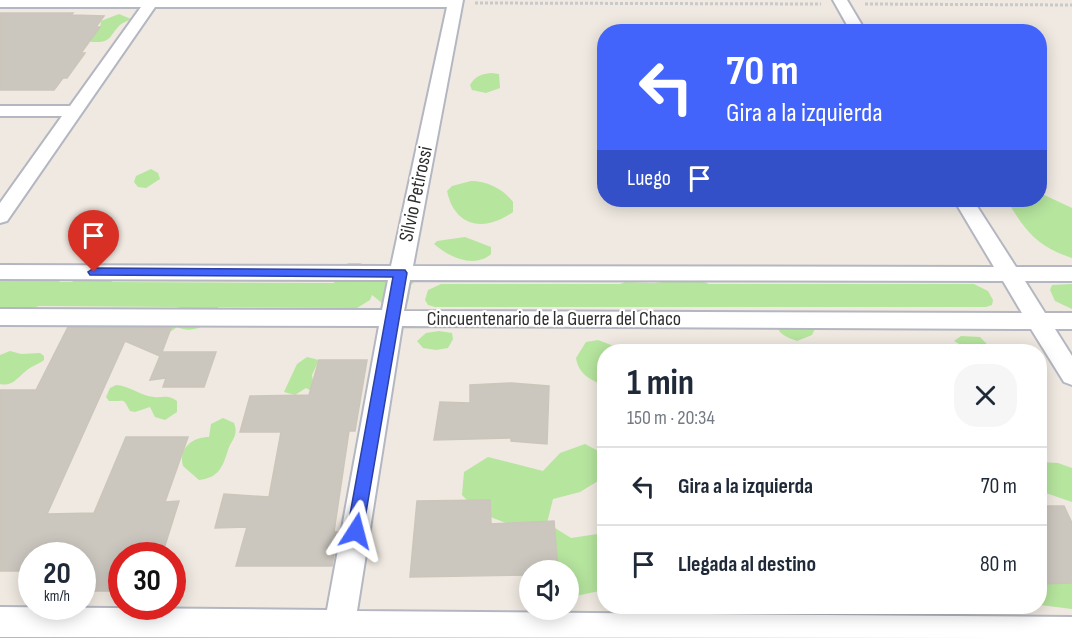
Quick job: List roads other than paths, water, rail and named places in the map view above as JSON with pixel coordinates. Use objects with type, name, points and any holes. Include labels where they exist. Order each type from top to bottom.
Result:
[{"type":"street","points":[[0,217],[152,1]]},
{"type":"street","points":[[0,3],[456,1]]},
{"type":"street","name":"Silvio Petirossi","points":[[338,632],[400,273],[456,1]]},
{"type":"street","points":[[840,1],[854,24]]},
{"type":"street","points":[[0,111],[75,111]]},
{"type":"street","points":[[968,207],[1072,376]]},
{"type":"street","points":[[0,272],[1072,274]]},
{"type":"street","name":"Cincuentenario de la Guerra del Chaco","points":[[0,317],[1072,321]]},
{"type":"street","points":[[0,622],[338,632],[799,634],[1072,632]]}]
